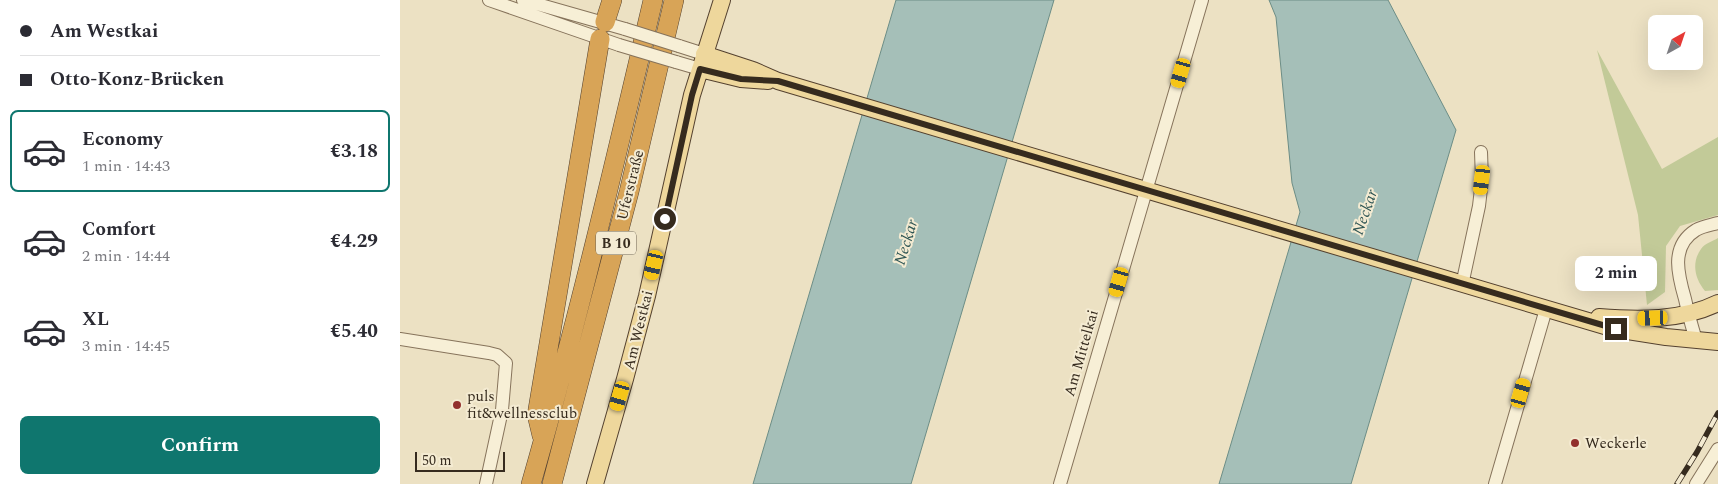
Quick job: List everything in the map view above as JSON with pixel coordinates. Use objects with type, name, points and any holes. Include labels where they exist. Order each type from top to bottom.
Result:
[{"type":"highway","name":"B 10","points":[[543,442],[537,415],[603,31],[612,0]]},
{"type":"highway","name":"Uferstraße","points":[[531,484],[609,188],[653,0]]},
{"type":"highway","name":"Uferstraße","points":[[552,484],[629,192],[674,0]]},
{"type":"main road","name":"Am Westkai","points":[[595,484],[649,288],[690,104],[722,0]]},
{"type":"main road","points":[[702,61],[753,70],[778,81],[823,95],[1552,311],[1696,340],[1718,342]]},
{"type":"main road","points":[[1626,325],[1689,314],[1715,306]]},
{"type":"street","points":[[490,0],[559,17],[578,16],[603,31],[619,46],[676,62],[702,61]]},
{"type":"street","points":[[523,0],[559,17],[575,29],[603,31],[625,29],[679,46],[702,61]]},
{"type":"street","name":"Am Mittelkai","points":[[1060,484],[1202,0]]},
{"type":"street","points":[[1462,285],[1479,206],[1482,180],[1480,152]]},
{"type":"street","points":[[1696,340],[1678,274],[1679,251],[1687,237],[1698,229],[1718,223]]},
{"type":"street","points":[[1495,484],[1552,311]]},
{"type":"street","points":[[400,339],[489,353],[497,355],[506,362],[502,410],[486,484]]},
{"type":"street","points":[[1696,484],[1718,449]]},
{"type":"green space","points":[[1597,50],[1662,169],[1718,137],[1718,215],[1680,226],[1666,246],[1665,292],[1647,305],[1638,215]]},
{"type":"green space","points":[[1718,238],[1718,290],[1705,291],[1695,271],[1696,260],[1702,247]]},
{"type":"water","name":"Neckar","points":[[896,0],[1054,0],[911,484],[753,484]]},
{"type":"water","name":"Neckar","points":[[1269,0],[1388,0],[1456,130],[1351,484],[1219,484],[1300,212],[1292,183],[1276,17]]},
{"type":"railway","points":[[1677,484],[1718,413]]},
{"type":"place","name":"puls fit&wellnessclub","points":[[457,405]]},
{"type":"place","name":"Weckerle","points":[[1575,443]]},
{"type":"route","points":[[665,219],[692,95],[700,69],[741,79],[778,81],[1616,329]]}]
